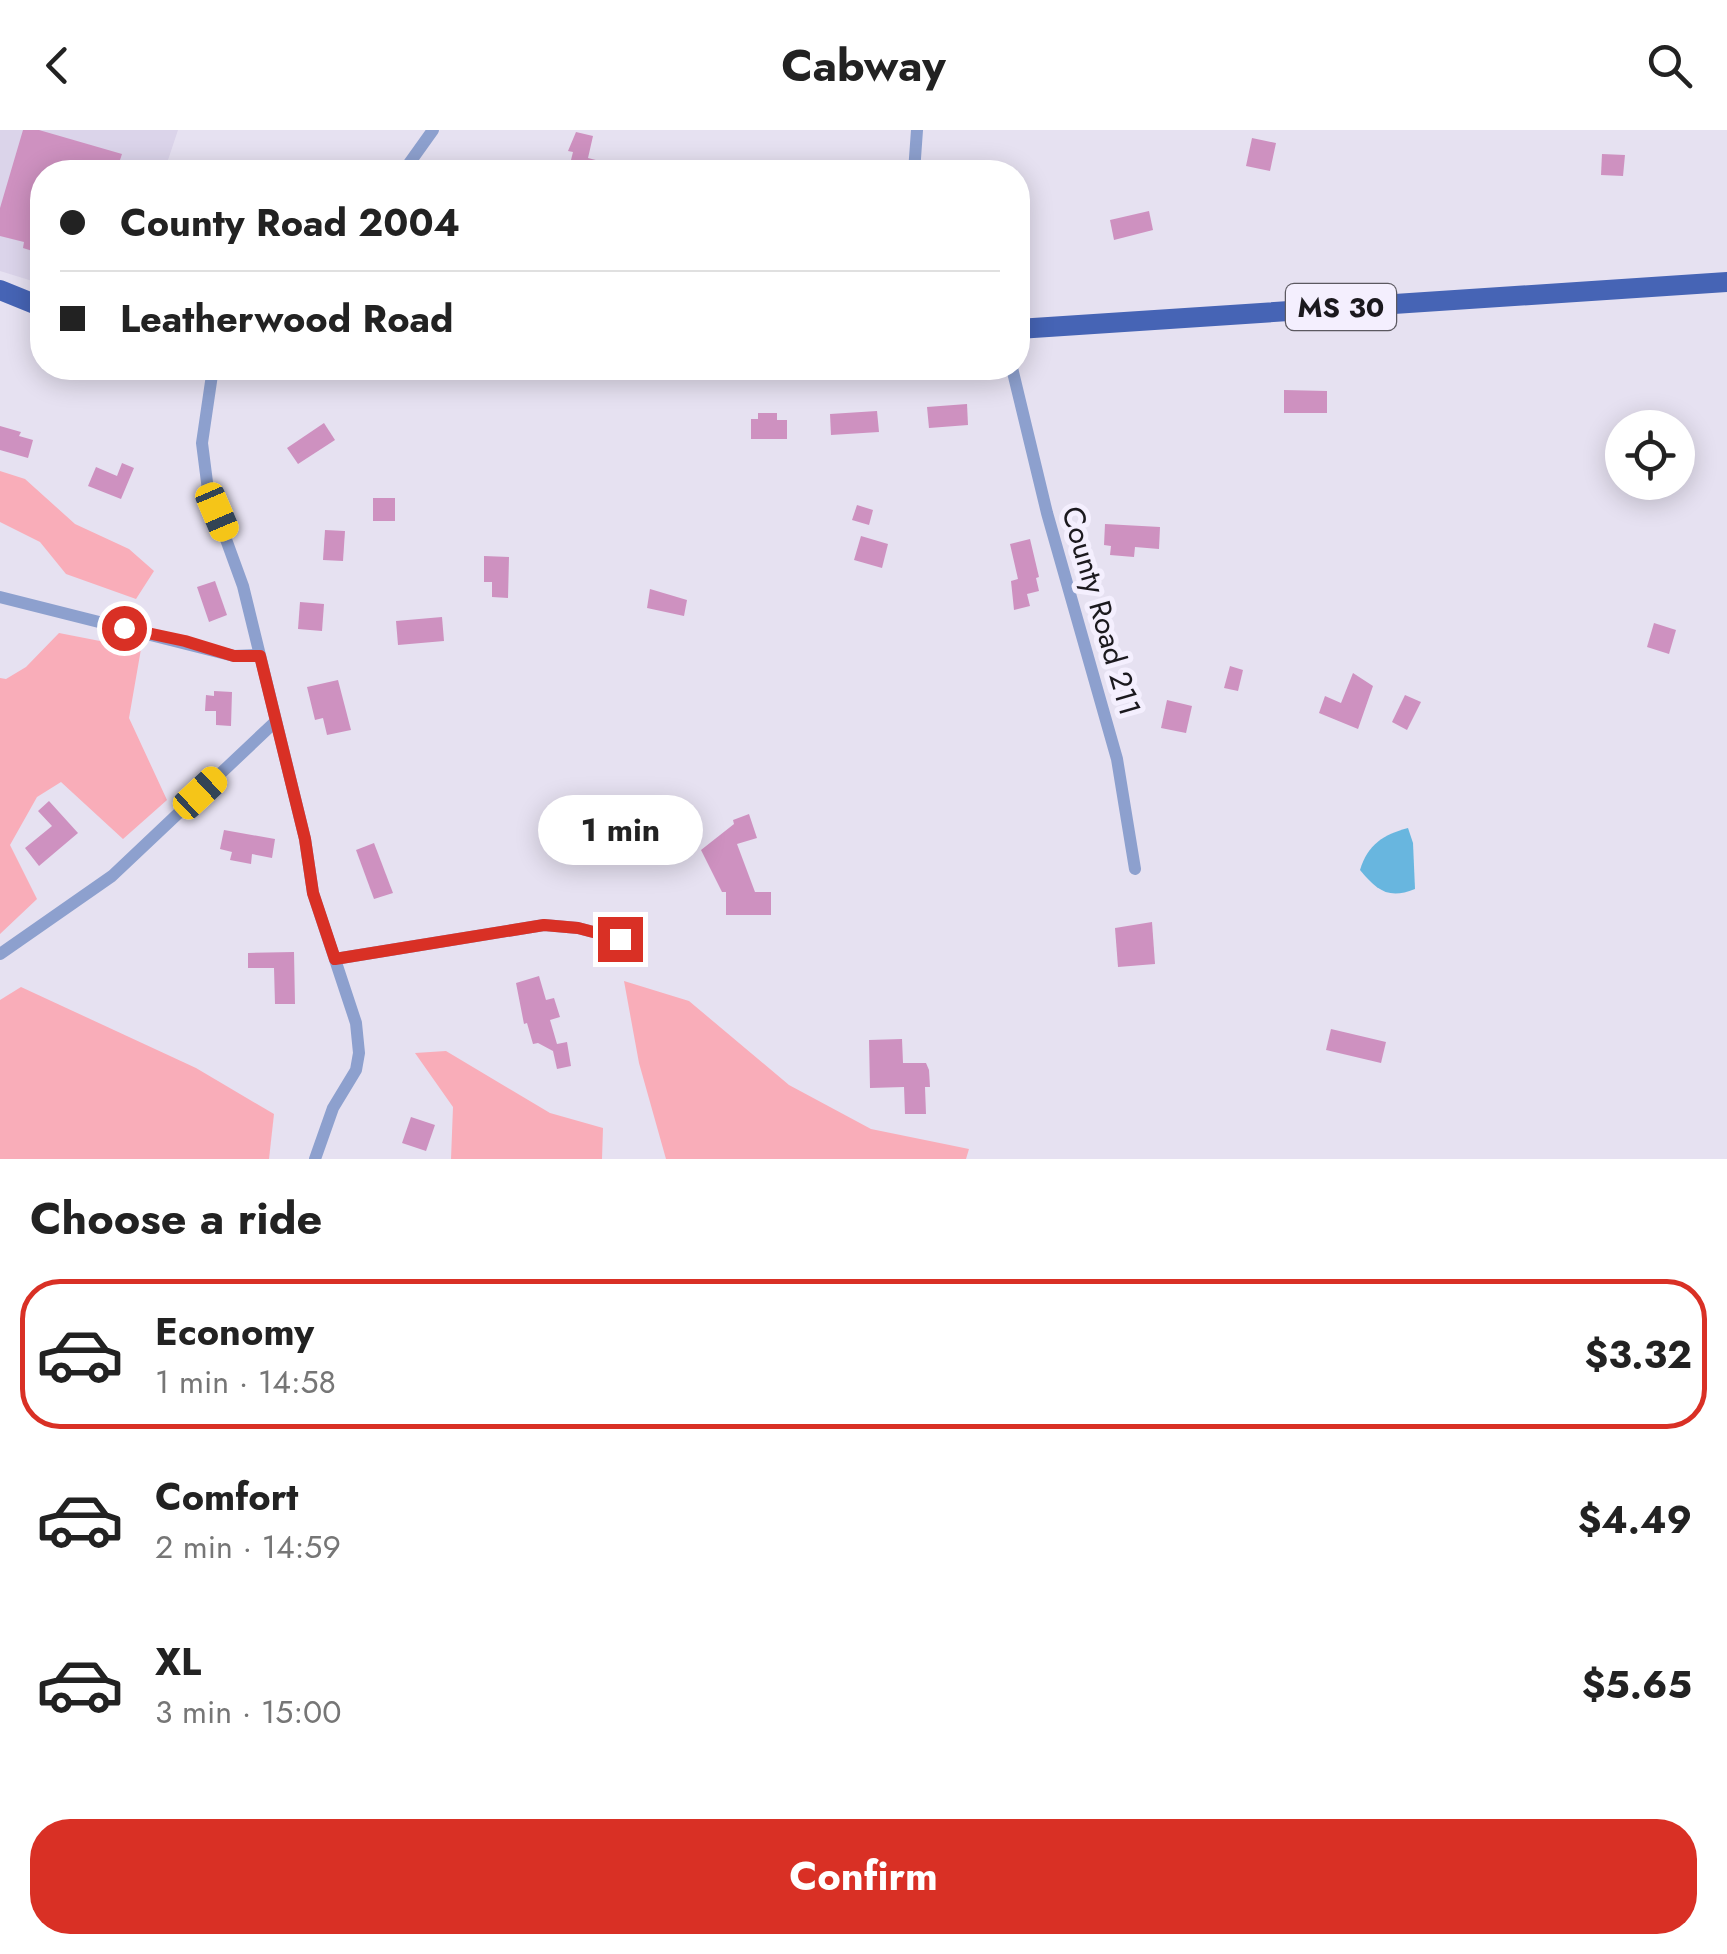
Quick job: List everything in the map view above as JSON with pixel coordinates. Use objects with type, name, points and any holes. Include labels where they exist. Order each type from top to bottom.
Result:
[{"type":"main road","name":"MS 30","points":[[1030,328],[1727,282]]},
{"type":"main road","points":[[0,290],[30,302]]},
{"type":"street","points":[[411,160],[432,130]]},
{"type":"street","points":[[915,160],[917,130]]},
{"type":"street","points":[[211,380],[202,442],[208,490],[243,586],[305,839],[313,893],[356,1023],[356,1070],[332,1108],[316,1159]]},
{"type":"street","name":"County Road 211","points":[[1015,380],[1046,513],[1117,759],[1135,868]]},
{"type":"street","points":[[0,596],[234,656],[260,656]]},
{"type":"street","points":[[0,954],[112,876],[274,722]]},
{"type":"street","points":[[335,959],[544,925],[578,928],[620,939]]},
{"type":"shaded area","points":[[0,130],[178,130],[168,160],[30,160],[30,280],[0,271]]},
{"type":"shaded area","points":[[0,471],[25,479],[75,524],[129,549],[154,571],[136,599],[66,574],[40,542],[0,522]]},
{"type":"shaded area","points":[[59,633],[141,649],[129,718],[167,800],[123,839],[61,782],[37,797],[10,845],[37,899],[0,934],[0,678],[6,679],[26,667]]},
{"type":"shaded area","points":[[624,981],[689,1001],[789,1085],[871,1129],[969,1149],[966,1159],[666,1159],[639,1063]]},
{"type":"shaded area","points":[[21,987],[196,1068],[274,1114],[269,1159],[0,1159],[0,1000]]},
{"type":"shaded area","points":[[446,1051],[550,1113],[603,1128],[602,1159],[451,1159],[453,1107],[415,1053]]},
{"type":"water","points":[[1408,828],[1413,843],[1415,889],[1390,893],[1372,883],[1360,870],[1367,853],[1378,842]]},
{"type":"building","points":[[23,130],[39,130],[122,154],[120,160],[30,160],[30,250],[23,248],[24,242],[0,236],[0,208]]},
{"type":"building","points":[[576,132],[593,136],[588,158],[596,160],[571,160],[573,152],[568,151]]},
{"type":"building","points":[[1252,138],[1276,143],[1270,171],[1246,166]]},
{"type":"building","points":[[1602,154],[1625,155],[1623,176],[1601,175]]},
{"type":"building","points":[[1149,211],[1153,230],[1114,240],[1110,220]]},
{"type":"building","points":[[1284,390],[1327,391],[1327,413],[1284,413]]},
{"type":"building","points":[[967,404],[968,425],[929,428],[927,407]]},
{"type":"building","points":[[877,411],[879,432],[831,435],[830,414]]},
{"type":"building","points":[[758,413],[777,413],[777,420],[787,420],[787,439],[751,439],[751,419],[758,419]]},
{"type":"building","points":[[324,423],[335,440],[298,464],[287,448]]},
{"type":"building","points":[[0,426],[33,440],[28,458],[0,450]]},
{"type":"building","points":[[122,463],[134,468],[121,499],[88,486],[96,467],[117,476]]},
{"type":"building","points":[[373,498],[395,498],[395,521],[373,521]]},
{"type":"building","points":[[857,505],[873,510],[869,525],[852,520]]},
{"type":"building","points":[[1105,524],[1160,527],[1159,549],[1135,547],[1134,557],[1110,555],[1111,546],[1104,545]]},
{"type":"building","points":[[325,530],[345,531],[343,561],[323,560]]},
{"type":"building","points":[[861,536],[888,544],[882,568],[854,560]]},
{"type":"building","points":[[1030,539],[1039,591],[1027,594],[1030,606],[1014,610],[1011,581],[1018,579],[1010,544]]},
{"type":"building","points":[[484,556],[509,557],[508,598],[492,597],[492,582],[484,582]]},
{"type":"building","points":[[215,581],[227,615],[209,622],[197,587]]},
{"type":"building","points":[[650,589],[687,600],[684,616],[647,608]]},
{"type":"building","points":[[300,602],[324,604],[322,631],[298,629]]},
{"type":"building","points":[[442,617],[444,641],[398,645],[396,621]]},
{"type":"building","points":[[1654,623],[1676,630],[1669,654],[1647,647]]},
{"type":"building","points":[[1230,666],[1243,670],[1238,691],[1224,688]]},
{"type":"building","points":[[1353,673],[1373,686],[1358,729],[1319,713],[1325,696],[1341,703]]},
{"type":"building","points":[[338,680],[351,730],[327,735],[323,718],[315,720],[307,687]]},
{"type":"building","points":[[214,691],[232,692],[231,726],[216,725],[216,711],[205,711],[206,695],[214,696]]},
{"type":"building","points":[[1405,695],[1421,702],[1407,730],[1392,722]]},
{"type":"building","points":[[1167,700],[1192,706],[1186,733],[1161,728]]},
{"type":"building","points":[[49,801],[78,833],[39,866],[25,848],[52,826],[38,811]]},
{"type":"building","points":[[749,814],[757,838],[737,844],[755,892],[771,892],[771,915],[726,915],[726,892],[722,892],[701,850],[734,824],[733,820]]},
{"type":"building","points":[[224,830],[275,839],[272,858],[252,854],[251,864],[230,860],[232,852],[220,849]]},
{"type":"building","points":[[374,843],[393,893],[374,899],[356,850]]},
{"type":"building","points":[[1152,922],[1155,964],[1118,967],[1115,928]]},
{"type":"building","points":[[294,952],[295,1004],[275,1004],[274,968],[248,968],[248,953]]},
{"type":"building","points":[[539,976],[546,1000],[554,998],[560,1017],[550,1020],[557,1044],[567,1042],[571,1066],[557,1069],[553,1051],[533,1044],[527,1023],[524,1024],[516,983]]},
{"type":"building","points":[[1331,1029],[1386,1042],[1381,1063],[1326,1050]]},
{"type":"building","points":[[902,1039],[903,1063],[926,1063],[929,1070],[926,1114],[905,1114],[904,1087],[870,1088],[869,1040]]},
{"type":"building","points":[[411,1117],[435,1125],[426,1151],[402,1143]]},
{"type":"route","points":[[124,628],[234,656],[260,656],[305,839],[313,893],[335,959],[544,925],[578,928],[620,939]]}]
